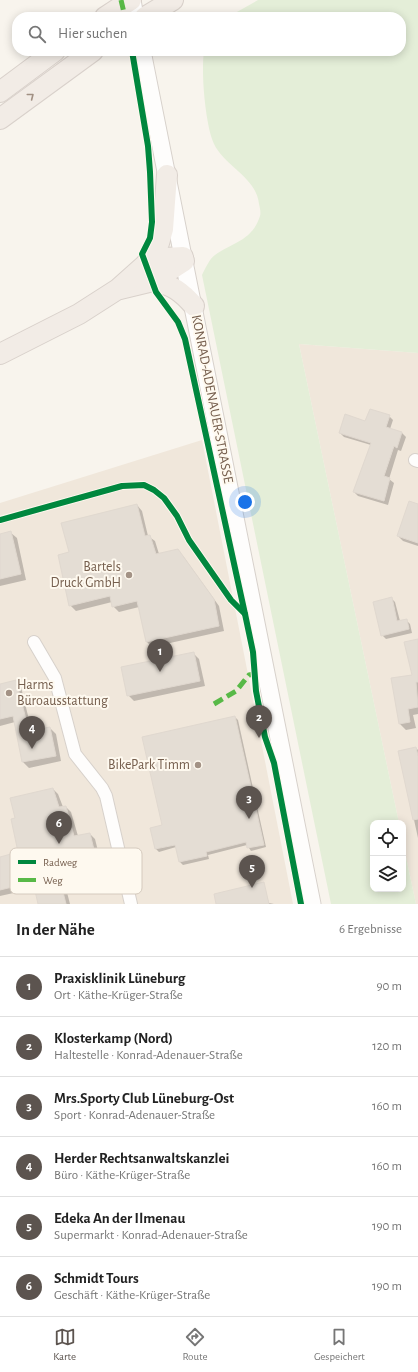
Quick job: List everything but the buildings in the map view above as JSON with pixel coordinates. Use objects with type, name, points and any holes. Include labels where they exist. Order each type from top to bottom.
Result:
[{"type":"highway","points":[[113,12],[132,0]]},
{"type":"highway","points":[[153,12],[173,0]]},
{"type":"highway","points":[[0,92],[48,56]]},
{"type":"highway","points":[[0,119],[86,56]]},
{"type":"highway","points":[[150,273],[163,229],[167,175]]},
{"type":"highway","points":[[0,354],[80,314],[118,290],[150,273],[165,258],[184,259]]},
{"type":"highway","points":[[150,273],[176,288],[194,306]]},
{"type":"highway","points":[[0,342],[8,342],[41,334]]},
{"type":"main road","points":[[132,0],[134,12]]},
{"type":"main road","name":"KONRAD-ADENAUER-STRASSE","points":[[143,56],[312,904]]},
{"type":"street","points":[[34,642],[55,678],[75,754],[102,788],[106,796],[118,848]]},
{"type":"street","points":[[129,894],[131,904]]},
{"type":"shaded area","points":[[299,344],[418,353],[418,904],[416,904],[406,857],[406,820],[398,820]]},
{"type":"shaded area","points":[[202,440],[293,904],[0,904],[0,503]]},
{"type":"green space","points":[[258,0],[418,0],[418,353],[299,344],[398,820],[370,820],[370,892],[406,892],[406,857],[416,904],[331,904],[202,275],[213,256],[241,240],[252,231],[260,216],[260,207],[252,185],[216,148],[212,139],[207,119],[204,95],[203,60],[203,56],[406,56],[406,12],[237,12]]},
{"type":"marked path","points":[[121,0],[124,12]]},
{"type":"marked path","points":[[214,704],[236,691],[249,675],[254,674]]},
{"type":"cycle path","points":[[133,56],[148,146],[150,172],[152,222],[150,238],[142,254],[156,292],[178,322],[185,339],[253,652],[256,691],[265,737],[274,763],[301,904]]},
{"type":"cycle path","points":[[0,520],[122,486],[144,485],[154,490],[164,498],[177,516],[189,540],[231,600],[245,614]]},
{"type":"place","name":"Bartels Druck GmbH","points":[[129,575]]},
{"type":"place","name":"Praxisklinik Lüneburg","points":[[160,672]]},
{"type":"place","name":"Harms Büroausstattung","points":[[9,693]]},
{"type":"place","name":"Klosterkamp (Nord)","points":[[259,738]]},
{"type":"place","name":"Herder Rechtsanwaltskanzlei","points":[[32,749]]},
{"type":"place","name":"BikePark Timm","points":[[198,765]]},
{"type":"place","name":"Mrs.Sporty Club Lüneburg-Ost","points":[[249,819]]},
{"type":"place","name":"Schmidt Tours","points":[[59,844]]},
{"type":"place","name":"Edeka An der Ilmenau","points":[[252,888]]}]
